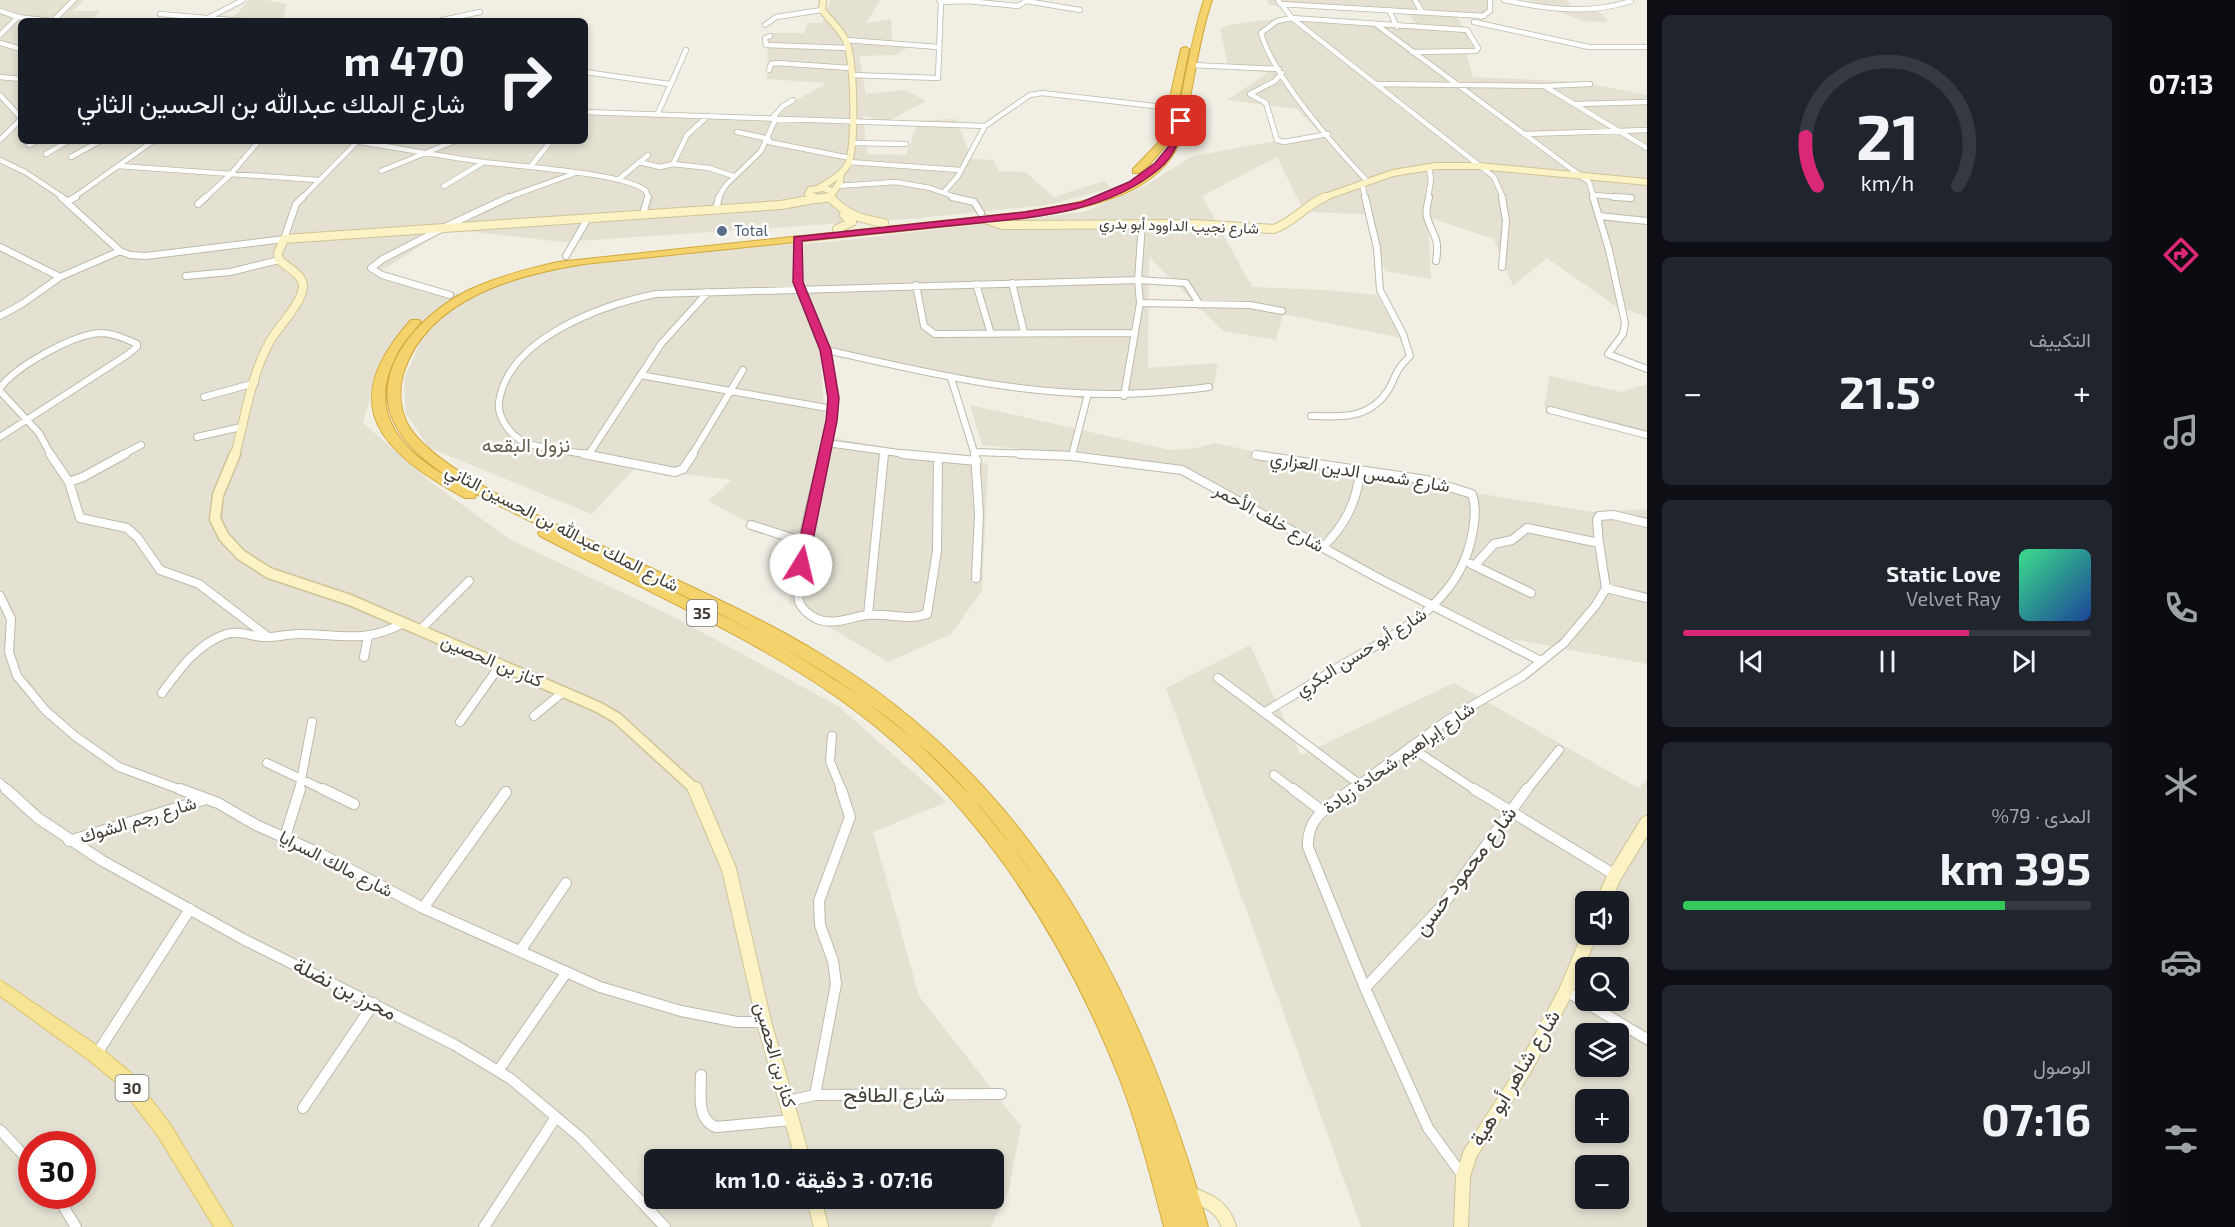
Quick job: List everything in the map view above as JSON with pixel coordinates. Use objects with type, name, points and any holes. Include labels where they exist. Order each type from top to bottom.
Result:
[{"type":"highway","name":"شارع الملك عبدالله بن الحسين الثاني","points":[[1197,1227],[1189,1194],[1162,1112],[1134,1041],[1103,975],[1037,865],[1012,831],[962,773],[889,710],[803,651],[467,482],[423,454],[412,442],[399,421],[394,394],[398,367],[403,355],[430,322],[444,310],[477,291],[527,272],[568,263],[884,223],[983,216],[1072,199],[1106,187],[1146,163],[1162,144],[1190,48],[1208,0]]},
{"type":"highway","name":"شارع الملك عبدالله بن الحسين الثاني","points":[[1175,1227],[1165,1181],[1140,1103],[1112,1034],[1089,987],[1039,901],[996,837],[972,808],[922,756],[850,697],[790,659],[438,478],[412,460],[397,445],[383,422],[378,401],[385,364],[392,350],[409,328],[428,310],[450,295],[513,268],[566,256],[755,240],[797,239],[1085,204],[1117,192],[1146,175],[1173,147],[1181,121],[1192,65],[1190,48]]},
{"type":"main road","name":"30","points":[[0,987],[96,1054],[124,1078],[145,1102],[224,1227]]},
{"type":"street","points":[[54,18],[74,0]]},
{"type":"street","points":[[160,14],[209,18],[243,0]]},
{"type":"street","points":[[823,0],[822,10],[846,40],[848,48],[852,122],[850,160],[824,194]]},
{"type":"street","points":[[1313,0],[1315,6]]},
{"type":"street","points":[[1346,0],[1347,8]]},
{"type":"street","points":[[1379,0],[1382,10]]},
{"type":"street","points":[[1415,0],[1422,12]]},
{"type":"street","points":[[1467,30],[1490,11],[1490,0]]},
{"type":"street","points":[[1504,0],[1571,9],[1613,7],[1631,1]]},
{"type":"street","points":[[769,70],[771,64],[775,63],[935,79],[938,78],[939,70],[940,1],[1018,6],[1026,1],[1080,10]]},
{"type":"street","points":[[1279,2],[1484,16]]},
{"type":"street","points":[[1279,2],[1292,18],[1494,177],[1504,199],[1508,230],[1502,267]]},
{"type":"street","points":[[765,25],[776,17],[822,10]]},
{"type":"street","points":[[1389,10],[1397,27]]},
{"type":"street","points":[[0,11],[26,18]]},
{"type":"street","points":[[452,18],[480,12]]},
{"type":"street","points":[[0,35],[18,17]]},
{"type":"street","points":[[1311,416],[1356,416],[1367,413],[1378,404],[1389,389],[1400,365],[1410,356],[1403,334],[1380,290],[1377,248],[1365,182],[1280,71],[1260,36],[1266,28],[1277,21],[1292,18],[1467,30]]},
{"type":"street","points":[[1474,22],[1589,47],[1647,47]]},
{"type":"street","points":[[1377,25],[1589,182],[1611,260],[1625,323],[1623,334],[1608,354],[1647,369]]},
{"type":"street","points":[[1411,52],[1476,51],[1478,48],[1467,30]]},
{"type":"street","points":[[770,36],[765,38],[766,45],[848,48]]},
{"type":"street","points":[[846,40],[938,47]]},
{"type":"street","points":[[0,43],[18,48]]},
{"type":"street","points":[[805,65],[807,48]]},
{"type":"street","points":[[658,113],[686,50]]},
{"type":"street","points":[[1192,65],[1280,71]]},
{"type":"street","points":[[1280,71],[1274,83],[1259,86],[1250,94],[1266,104],[1277,140],[1284,142],[1328,134]]},
{"type":"street","points":[[588,72],[669,84]]},
{"type":"street","points":[[0,77],[18,79]]},
{"type":"street","points":[[1378,84],[1456,83],[1545,86],[1590,84]]},
{"type":"street","points":[[1545,86],[1647,148]]},
{"type":"street","points":[[944,192],[960,170],[985,126],[1035,93],[1171,108]]},
{"type":"street","points":[[0,95],[18,116]]},
{"type":"street","points":[[716,209],[718,198],[733,177],[751,163],[769,141],[774,118],[783,106],[794,100]]},
{"type":"street","points":[[1575,104],[1647,102]]},
{"type":"street","points":[[588,112],[985,126]]},
{"type":"street","points":[[673,164],[687,135],[708,116]]},
{"type":"street","points":[[0,140],[18,122]]},
{"type":"street","points":[[0,129],[8,132]]},
{"type":"street","points":[[1525,134],[1647,130]]},
{"type":"street","points":[[0,135],[8,132]]},
{"type":"street","points":[[737,132],[769,141],[820,150],[850,160],[960,170]]},
{"type":"street","points":[[852,143],[906,144]]},
{"type":"street","points":[[46,154],[63,144]]},
{"type":"street","points":[[71,157],[95,144]]},
{"type":"street","points":[[68,201],[83,193],[149,144]]},
{"type":"street","points":[[198,204],[230,175],[256,144]]},
{"type":"street","points":[[186,276],[230,272],[279,260],[278,252],[293,208],[354,144]]},
{"type":"street","points":[[375,144],[484,162],[531,166],[620,180],[645,189],[649,201],[643,214]]},
{"type":"street","points":[[381,171],[448,144]]},
{"type":"street","points":[[531,166],[549,144]]},
{"type":"street","points":[[620,180],[648,155]]},
{"type":"street","points":[[0,160],[25,172],[68,201],[95,230],[120,251],[146,256],[284,239],[774,205],[896,182],[944,192],[974,202],[983,216]]},
{"type":"street","points":[[444,186],[484,162]]},
{"type":"street","points":[[639,162],[662,167],[673,164],[709,168],[733,177]]},
{"type":"street","points":[[118,166],[318,180]]},
{"type":"street","name":"شارع نجيب الداوود أبو بدري","points":[[983,216],[991,223],[1002,225],[1192,224],[1274,229],[1283,227],[1315,201],[1365,182],[1403,171],[1481,166],[1584,178],[1647,182]]},
{"type":"street","points":[[1429,168],[1431,179],[1426,209],[1428,220],[1436,235],[1438,249],[1436,261]]},
{"type":"street","points":[[819,188],[841,173]]},
{"type":"street","points":[[450,295],[382,275],[371,268],[446,226],[532,188],[574,174]]},
{"type":"street","points":[[819,188],[852,222],[837,229]]},
{"type":"street","points":[[819,188],[824,194]]},
{"type":"street","points":[[1594,195],[1631,198]]},
{"type":"street","points":[[843,213],[862,220],[884,223]]},
{"type":"street","points":[[1599,216],[1647,221]]},
{"type":"street","points":[[566,256],[588,218]]},
{"type":"street","points":[[1124,396],[1140,303],[1138,280],[1142,224]]},
{"type":"street","points":[[797,239],[796,269],[826,350],[833,409],[804,542],[798,588],[800,606],[826,621],[844,622],[868,615],[922,616],[928,612],[937,551],[938,459]]},
{"type":"street","points":[[0,247],[60,277]]},
{"type":"street","points":[[0,316],[22,304],[60,277],[120,251]]},
{"type":"street","name":"كناز بن الحصين","points":[[279,260],[300,277],[303,286],[296,302],[271,339],[258,366],[234,458],[218,495],[216,511],[218,527],[232,548],[269,573],[350,600],[501,664],[617,718],[656,751],[696,791],[729,868],[764,1022],[800,1149]]},
{"type":"street","points":[[743,370],[733,391],[689,462],[680,471],[670,471],[524,442],[506,430],[500,422],[496,401],[507,375],[556,332],[599,309],[656,294],[1138,280],[1186,283],[1200,305]]},
{"type":"street","points":[[1012,283],[1024,332]]},
{"type":"street","points":[[976,284],[992,334]]},
{"type":"street","points":[[916,285],[924,326],[929,332],[942,335],[1024,332],[1135,333]]},
{"type":"street","points":[[589,454],[661,344],[708,292]]},
{"type":"street","points":[[1140,303],[1250,305],[1282,311]]},
{"type":"street","points":[[0,437],[28,420],[127,355],[137,347],[136,344],[104,333],[88,335],[2,378],[0,389],[28,420],[69,482],[80,518],[128,528],[138,538],[160,570],[199,584],[268,637]]},
{"type":"street","points":[[826,350],[951,378],[1089,394],[1124,396],[1209,387]]},
{"type":"street","points":[[640,375],[833,409]]},
{"type":"street","points":[[951,378],[975,452],[980,514],[976,578]]},
{"type":"street","points":[[204,397],[255,383]]},
{"type":"street","points":[[1072,456],[1089,394]]},
{"type":"street","points":[[1550,410],[1647,435]]},
{"type":"street","points":[[196,437],[241,427]]},
{"type":"street","points":[[826,443],[938,459],[976,461]]},
{"type":"street","points":[[69,482],[83,477],[141,445]]},
{"type":"street","points":[[868,615],[884,451]]},
{"type":"street","name":"شارع خلف الأحمر","points":[[975,452],[1072,456],[1182,470],[1433,607],[1541,661]]},
{"type":"street","name":"شارع شمس الدين العزاري","points":[[1256,455],[1427,480],[1464,490]]},
{"type":"street","points":[[1323,547],[1340,532],[1347,519],[1360,484],[1360,471]]},
{"type":"street","name":"شارع أبو حسن البكري","points":[[1265,712],[1379,645],[1433,607],[1451,587],[1471,564],[1474,500],[1472,494],[1464,490]]},
{"type":"street","points":[[1647,523],[1613,515],[1602,515],[1597,520],[1606,588],[1647,598]]},
{"type":"street","points":[[751,525],[804,542]]},
{"type":"street","points":[[1531,593],[1471,564],[1494,544],[1512,540],[1523,530],[1534,529],[1599,543]]},
{"type":"street","points":[[420,630],[469,581]]},
{"type":"street","name":"شارع إبراهيم شحادة زيادة","points":[[1464,1176],[1428,1128],[1365,988],[1308,847],[1308,829],[1310,822],[1322,811],[1359,784],[1446,721],[1523,676],[1564,643],[1606,588]]},
{"type":"street","name":"شارع مالك السرايا","points":[[0,596],[11,619],[9,652],[17,676],[46,711],[75,736],[119,767],[218,802],[256,825],[285,837],[423,908],[600,987],[681,1011],[737,1022],[764,1022]]},
{"type":"street","points":[[162,693],[197,651],[210,641],[229,633],[268,637],[298,634],[330,638],[368,637],[392,630],[403,623]]},
{"type":"street","points":[[364,657],[368,637]]},
{"type":"street","points":[[460,722],[501,664]]},
{"type":"street","points":[[1218,678],[1359,784]]},
{"type":"street","points":[[534,716],[563,692]]},
{"type":"street","points":[[285,837],[303,779],[312,722]]},
{"type":"street","points":[[815,1095],[836,984],[833,961],[820,925],[819,901],[850,817],[830,765],[829,749],[832,736]]},
{"type":"street","points":[[1410,747],[1509,812],[1614,875]]},
{"type":"street","name":"شارع محمود حسن","points":[[1365,988],[1414,939],[1451,895],[1509,812],[1559,750]]},
{"type":"street","points":[[267,763],[354,804]]},
{"type":"street","points":[[1274,775],[1322,811]]},
{"type":"street","name":"محرز بن نضلة","points":[[0,783],[43,823],[108,865],[244,939],[374,1003],[498,1071],[556,1117],[665,1227]]},
{"type":"street","points":[[423,908],[506,792]]},
{"type":"street","name":"شارع رجم الشوك","points":[[69,841],[206,799]]},
{"type":"street","points":[[1607,891],[1614,875],[1647,823]]},
{"type":"street","points":[[520,951],[566,883]]},
{"type":"street","points":[[96,1054],[122,1018],[168,938],[190,909]]},
{"type":"street","name":"شارع شاهر أبو هية","points":[[1461,1227],[1464,1176],[1474,1147],[1524,1070],[1566,991],[1585,945]]},
{"type":"street","points":[[498,1071],[566,973]]},
{"type":"street","points":[[1566,991],[1647,1039]]},
{"type":"street","points":[[303,1108],[374,1003]]},
{"type":"street","points":[[701,1075],[702,1111],[710,1126],[792,1120]]},
{"type":"street","name":"شارع الطافح","points":[[788,1101],[815,1095],[1001,1094]]},
{"type":"street","points":[[484,1227],[556,1117]]},
{"type":"street","points":[[0,1130],[18,1149]]},
{"type":"street","points":[[1189,1194],[1214,1203],[1222,1210],[1228,1227]]},
{"type":"street","points":[[65,1209],[76,1227]]},
{"type":"street","points":[[817,1209],[821,1227]]},
{"type":"shaded area","points":[[0,0],[84,0],[73,11],[101,11],[93,18],[18,18],[18,144],[588,144],[588,111],[779,116],[791,103],[827,83],[767,79],[768,33],[804,33],[808,23],[822,23],[830,0],[880,0],[866,23],[891,19],[892,41],[913,44],[896,55],[859,56],[866,94],[905,90],[926,101],[888,121],[863,116],[867,154],[906,155],[919,121],[956,119],[972,159],[993,160],[999,171],[1025,172],[1054,197],[1104,181],[1111,188],[1048,205],[920,218],[562,242],[448,229],[382,270],[469,297],[382,357],[363,423],[427,479],[509,539],[674,617],[838,706],[947,802],[873,832],[919,996],[1021,1126],[1009,1190],[1004,1200],[1004,1149],[644,1149],[644,1209],[1000,1209],[991,1227],[0,1227]]},
{"type":"shaded area","points":[[249,0],[287,4],[284,18],[233,18]]},
{"type":"shaded area","points":[[1267,0],[1493,0],[1483,16],[1456,16],[1475,45],[1467,56],[1473,77],[1582,82],[1647,95],[1647,222],[1640,223],[1647,224],[1647,317],[1614,305],[1547,258],[1513,286],[1494,239],[1428,217],[1431,279],[1385,271],[1366,214],[1304,212],[1277,157],[1202,196],[1252,287],[1377,295],[1402,338],[1283,314],[1276,340],[1223,331],[1149,257],[1148,368],[1218,363],[1213,389],[1082,399],[820,352],[826,437],[988,464],[982,591],[951,634],[888,662],[789,603],[793,546],[708,501],[732,480],[635,468],[592,514],[429,448],[406,414],[404,379],[428,326],[483,291],[562,266],[679,251],[829,242],[1084,212],[1146,185],[1193,156],[1320,133],[1297,109],[1227,100],[1268,73],[1228,67],[1220,28],[1290,17],[1418,26],[1405,10],[1269,5]]},
{"type":"shaded area","points":[[1528,0],[1566,0],[1572,7],[1599,12],[1609,22],[1583,21]]},
{"type":"shaded area","points":[[1550,376],[1621,392],[1647,384],[1647,438],[1544,407]]},
{"type":"shaded area","points":[[970,405],[1170,450],[1197,448],[1215,443],[1336,470],[1592,512],[1647,509],[1647,664],[1501,637],[1354,562],[1192,469],[982,445]]},
{"type":"shaded area","points":[[1250,645],[1301,755],[1454,683],[1638,788],[1647,780],[1647,1227],[1361,1227],[1166,688]]},
{"type":"place","name":"Total","points":[[722,231]]},
{"type":"district","name":"نزول البقعه","points":[[526,445]]},
{"type":"route","points":[[801,565],[831,421],[833,398],[826,350],[798,282],[797,239],[1025,215],[1085,204],[1132,184],[1158,165],[1173,147],[1181,121]]}]
